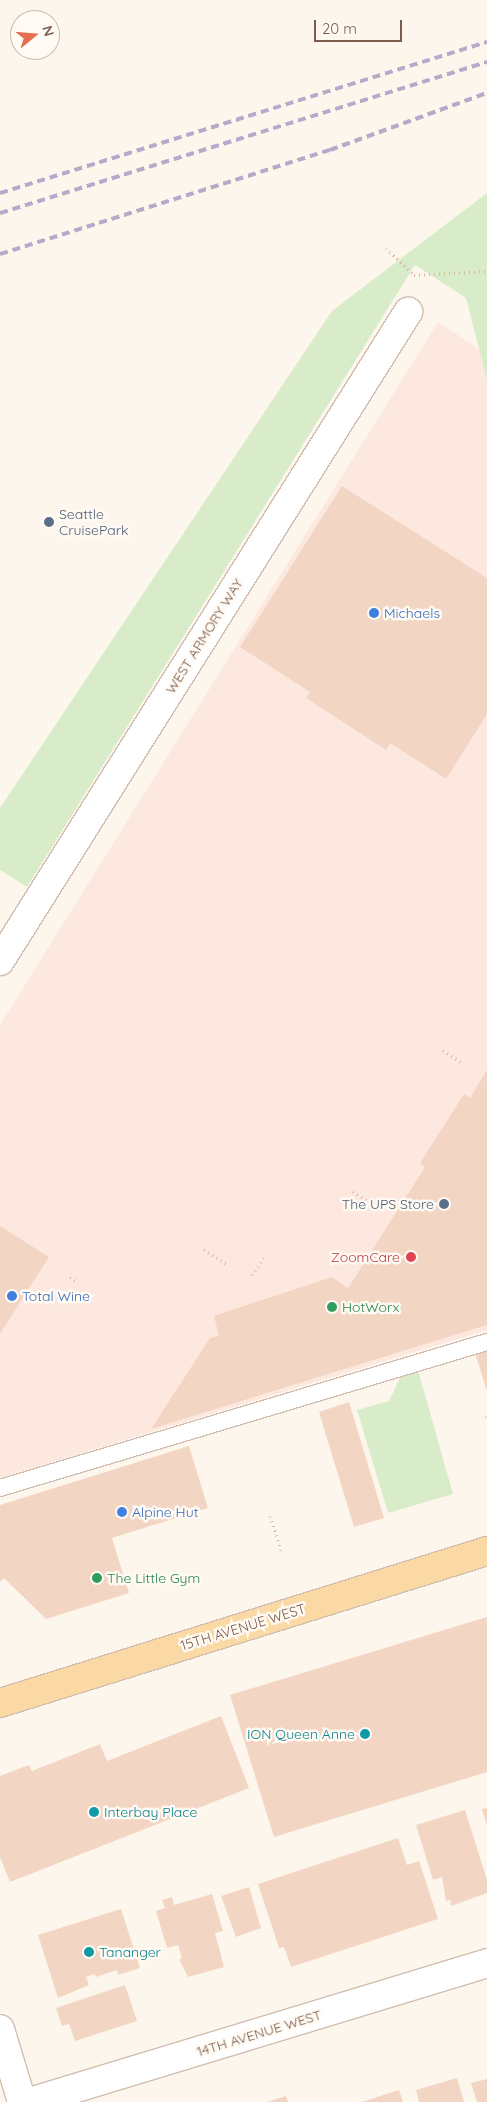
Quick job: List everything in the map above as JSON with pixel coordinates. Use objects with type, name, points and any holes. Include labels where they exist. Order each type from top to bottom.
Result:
[{"type":"main road","name":"15TH AVENUE WEST","points":[[0,1703],[487,1551]]},
{"type":"street","name":"WEST ARMORY WAY","points":[[0,961],[408,312]]},
{"type":"street","name":"14TH AVENUE WEST","points":[[30,2102],[487,1963]]},
{"type":"street","points":[[0,2028],[22,2102]]},
{"type":"lane","points":[[0,1488],[487,1342]]},
{"type":"path","points":[[386,248],[414,275],[414,280]]},
{"type":"path","points":[[414,275],[487,271]]},
{"type":"path","points":[[443,1050],[464,1064]]},
{"type":"path","points":[[353,1191],[374,1205]]},
{"type":"path","points":[[204,1249],[226,1264]]},
{"type":"path","points":[[252,1276],[266,1254]]},
{"type":"path","points":[[70,1277],[75,1280]]},
{"type":"path","points":[[270,1516],[281,1550]]},
{"type":"shaded area","points":[[438,322],[479,349],[487,379],[487,1330],[0,1478],[0,1025]]},
{"type":"green space","points":[[487,193],[487,380],[466,298],[415,265],[27,887],[0,870],[0,808],[332,311]]},
{"type":"green space","points":[[418,1370],[453,1494],[388,1513],[357,1410],[389,1401],[400,1378]]},
{"type":"building","name":"Michaels","points":[[342,486],[487,578],[487,714],[446,779],[390,743],[386,750],[306,698],[310,692],[240,647]]},
{"type":"building","points":[[487,1070],[487,1325],[151,1429],[210,1338],[219,1336],[214,1316],[332,1277],[348,1288],[425,1167],[420,1163],[464,1094],[470,1098]]},
{"type":"building","name":"Total Wine","points":[[0,1226],[49,1257],[0,1334]]},
{"type":"building","points":[[487,1349],[487,1391],[475,1353]]},
{"type":"building","points":[[349,1402],[384,1518],[354,1527],[319,1412]]},
{"type":"building","points":[[189,1446],[208,1508],[112,1538],[129,1593],[46,1619],[4,1578],[0,1582],[0,1505]]},
{"type":"building","name":"ION Queen Anne","points":[[487,1617],[487,1772],[274,1837],[230,1695]]},
{"type":"building","name":"Interbay Place","points":[[221,1716],[249,1788],[10,1882],[0,1857],[0,1776],[29,1765],[32,1771],[100,1744],[107,1761]]},
{"type":"building","points":[[487,1808],[487,1825],[482,1809]]},
{"type":"building","points":[[465,1810],[487,1880],[487,1893],[451,1906],[450,1900],[446,1901],[442,1877],[433,1880],[416,1825]]},
{"type":"building","points":[[398,1838],[407,1865],[419,1861],[438,1919],[291,1967],[284,1947],[279,1948],[258,1884]]},
{"type":"building","points":[[249,1887],[261,1928],[236,1937],[221,1896]]},
{"type":"building","points":[[212,1894],[223,1931],[215,1933],[224,1967],[188,1977],[179,1959],[182,1958],[178,1945],[167,1948],[156,1911],[165,1908],[162,1900],[172,1897],[174,1905]]},
{"type":"building","name":"Tananger","points":[[121,1909],[140,1968],[118,1975],[117,1970],[96,1977],[95,1974],[86,1977],[89,1985],[58,1998],[38,1935]]},
{"type":"building","points":[[125,1985],[137,2021],[75,2041],[69,2024],[62,2026],[56,2008]]},
{"type":"building","points":[[457,2078],[464,2102],[419,2102],[416,2090]]},
{"type":"building","points":[[487,2079],[487,2102],[477,2102],[471,2083]]},
{"type":"building","points":[[399,2090],[403,2102],[362,2102]]},
{"type":"building","points":[[286,2096],[288,2102],[267,2102]]},
{"type":"railway","points":[[0,193],[487,42]]},
{"type":"railway","points":[[0,213],[487,62]]},
{"type":"railway","points":[[0,254],[330,150],[487,93]]},
{"type":"place","name":"Seattle CruisePark","points":[[49,522]]},
{"type":"place","name":"Michaels","points":[[374,613]]},
{"type":"place","name":"The UPS Store","points":[[444,1204]]},
{"type":"place","name":"ZoomCare","points":[[411,1257]]},
{"type":"place","name":"Total Wine","points":[[12,1296]]},
{"type":"place","name":"HotWorx","points":[[332,1307]]},
{"type":"place","name":"Alpine Hut","points":[[122,1512]]},
{"type":"place","name":"The Little Gym","points":[[97,1578]]},
{"type":"place","name":"ION Queen Anne","points":[[365,1734]]},
{"type":"place","name":"Interbay Place","points":[[94,1812]]},
{"type":"place","name":"Tananger","points":[[89,1952]]}]
